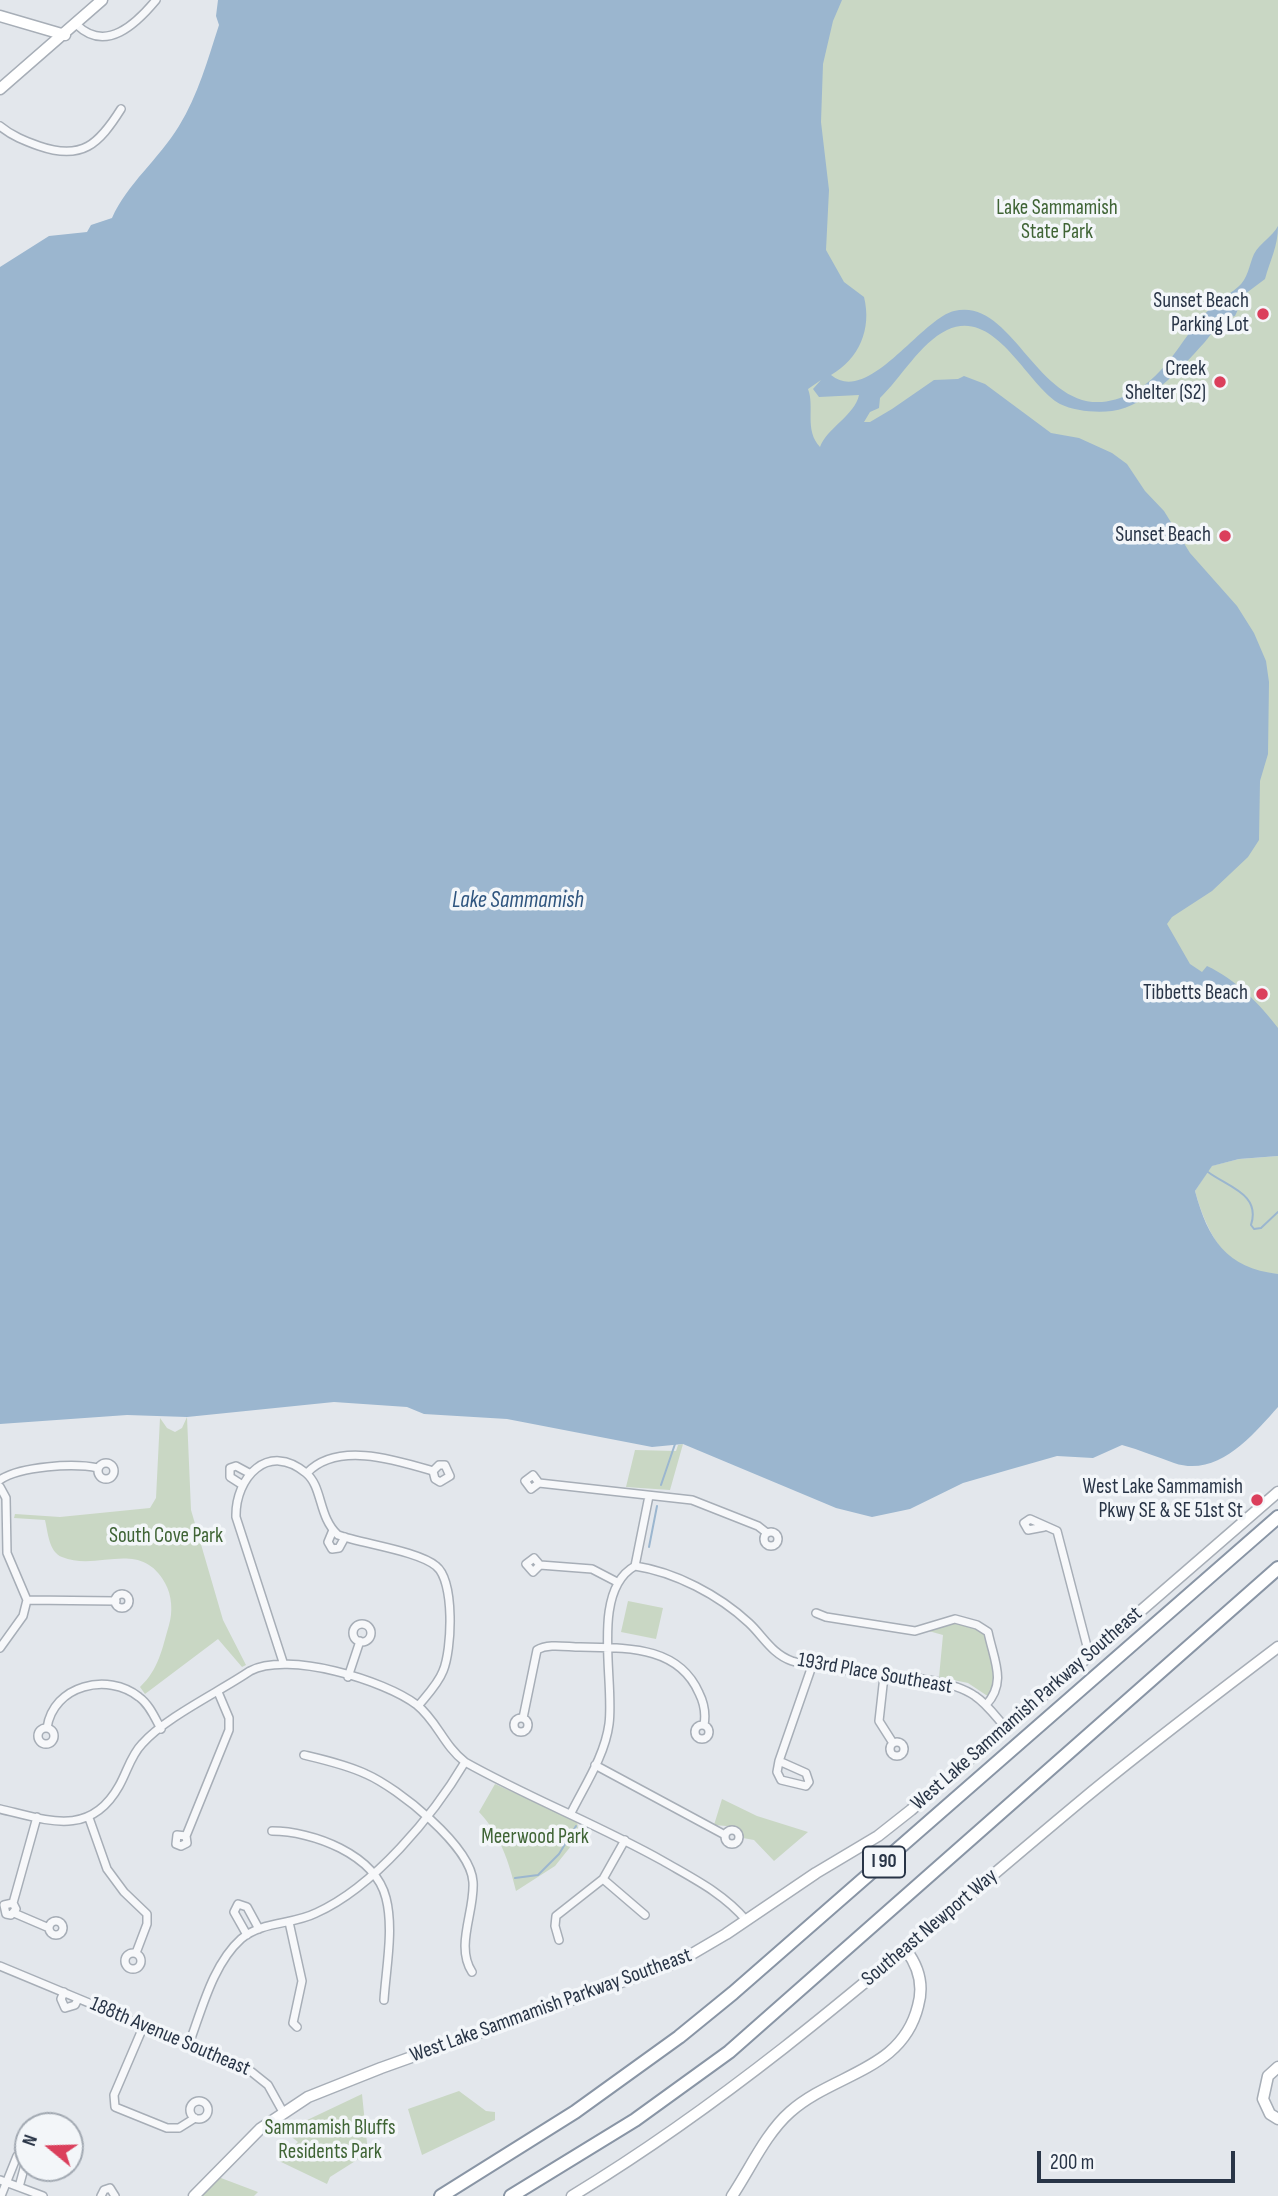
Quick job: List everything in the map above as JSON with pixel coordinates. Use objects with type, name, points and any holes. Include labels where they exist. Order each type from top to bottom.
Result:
[{"type":"highway","name":"I 90","points":[[441,2196],[575,2112],[711,2011],[1278,1517]]},
{"type":"highway","name":"I 90","points":[[511,2196],[635,2120],[729,2052],[1278,1568]]},
{"type":"street","points":[[0,89],[102,0]]},
{"type":"street","points":[[76,25],[98,36],[117,33],[136,22],[156,0]]},
{"type":"street","points":[[0,16],[65,35]]},
{"type":"street","points":[[0,126],[14,136],[40,146],[73,152],[101,137],[121,109]]},
{"type":"street","points":[[307,1473],[321,1460],[339,1456],[396,1461],[433,1471]]},
{"type":"street","points":[[283,1662],[238,1527],[236,1506],[245,1479],[258,1466],[276,1462],[296,1466],[307,1473],[313,1481],[327,1525],[333,1530],[345,1537],[426,1561],[444,1575],[448,1590],[448,1653],[442,1673],[418,1706]]},
{"type":"street","points":[[236,1466],[245,1479],[230,1477],[230,1468],[236,1466]]},
{"type":"street","points":[[0,1480],[13,1472],[28,1469],[98,1468]]},
{"type":"street","points":[[539,1483],[705,1503],[758,1526],[767,1533]]},
{"type":"street","points":[[0,1487],[6,1498],[7,1553],[27,1600],[23,1616],[0,1648]]},
{"type":"street","name":"West Lake Sammamish Parkway Southeast","points":[[194,2196],[249,2139],[283,2112],[323,2091],[381,2068],[680,1961],[893,1825],[1278,1492]]},
{"type":"street","points":[[571,1813],[595,1765],[609,1724],[608,1648],[611,1603],[617,1581],[635,1566],[649,1496]]},
{"type":"street","points":[[1044,1527],[1057,1531],[1089,1654]]},
{"type":"street","points":[[333,1530],[328,1542],[332,1549],[339,1548],[345,1537]]},
{"type":"street","points":[[540,1565],[592,1569],[617,1581]]},
{"type":"street","name":"193rd Place Southeast","points":[[635,1566],[697,1587],[739,1614],[783,1657],[812,1666],[951,1685],[972,1694],[986,1705],[1005,1727]]},
{"type":"street","points":[[27,1600],[116,1601]]},
{"type":"street","points":[[816,1613],[826,1617],[915,1631],[951,1619],[981,1626],[988,1632],[999,1685],[996,1694],[986,1705]]},
{"type":"street","points":[[348,1677],[360,1641]]},
{"type":"street","points":[[523,1718],[537,1650],[545,1646],[608,1648],[650,1651],[680,1667],[690,1676],[702,1698],[704,1725]]},
{"type":"street","name":"Southeast Newport Way","points":[[572,2196],[639,2155],[717,2101],[906,1950],[1083,1799],[1278,1647]]},
{"type":"street","points":[[0,1809],[72,1822],[89,1818],[112,1797],[141,1745],[161,1728],[260,1666],[283,1662],[306,1664],[392,1690],[428,1715],[450,1749],[465,1762],[625,1840],[712,1888],[731,1902],[746,1920]]},
{"type":"street","points":[[779,1762],[806,1773],[809,1782],[806,1786],[781,1780],[777,1772],[779,1762],[812,1666]]},
{"type":"street","points":[[884,1676],[879,1721],[893,1743]]},
{"type":"street","points":[[47,1728],[56,1706],[70,1692],[86,1685],[108,1685],[120,1687],[140,1698],[161,1728]]},
{"type":"street","points":[[186,1836],[229,1730],[229,1718],[218,1692]]},
{"type":"street","points":[[304,1755],[367,1774],[425,1817],[458,1846],[469,1863],[473,1896],[465,1956],[472,1972]]},
{"type":"street","points":[[189,2043],[222,1963],[247,1935],[328,1908],[373,1875],[425,1817],[465,1762]]},
{"type":"street","points":[[595,1765],[725,1835]]},
{"type":"street","points":[[37,1817],[13,1903],[6,1903],[4,1910],[9,1915],[14,1913],[49,1928]]},
{"type":"street","points":[[89,1818],[107,1869],[124,1892],[145,1910],[148,1918],[136,1953]]},
{"type":"street","points":[[272,1831],[320,1838],[344,1851],[373,1875],[384,1891],[389,1910],[384,2000]]},
{"type":"street","points":[[559,1940],[556,1916],[603,1879],[625,1840]]},
{"type":"street","points":[[603,1879],[645,1915]]},
{"type":"street","points":[[247,1935],[233,1912],[238,1904],[247,1907],[259,1929]]},
{"type":"street","points":[[289,1922],[302,1971],[293,2023],[297,2027]]},
{"type":"street","points":[[732,2196],[779,2124],[791,2111],[810,2097],[877,2063],[904,2040],[918,2009],[921,1986],[916,1966],[906,1950]]},
{"type":"street","name":"188th Avenue Southeast","points":[[0,1966],[189,2043],[257,2074],[268,2085],[283,2112]]},
{"type":"street","name":"188th Avenue Southeast","points":[[64,1992],[61,1999],[65,2008],[75,2006],[78,1999]]},
{"type":"street","points":[[144,2025],[113,2103],[119,2110],[167,2128],[179,2128],[195,2118]]},
{"type":"street","points":[[1278,2067],[1266,2082],[1264,2103],[1278,2119]]},
{"type":"street","points":[[1,2196],[3,2181],[15,2158],[23,2157],[26,2161],[19,2187]]},
{"type":"street","points":[[3,2181],[43,2196]]},
{"type":"street","points":[[102,2196],[104,2190],[110,2188],[115,2196]]},
{"type":"green space","name":"Lake Sammamish State Park","points":[[797,0],[1278,0],[1278,1144],[814,484],[799,474]]},
{"type":"green space","points":[[1278,1156],[1278,1274],[1250,1270],[1229,1258],[1214,1238],[1195,1191],[1211,1166],[1239,1159]]},
{"type":"green space","name":"South Cove Park","points":[[187,1417],[191,1510],[223,1620],[246,1665],[242,1667],[218,1639],[145,1694],[140,1687],[156,1666],[170,1620],[170,1598],[165,1583],[155,1570],[143,1562],[131,1559],[76,1561],[62,1557],[52,1547],[45,1520],[14,1518],[15,1514],[60,1517],[150,1508],[156,1498],[160,1418],[167,1428],[175,1432],[182,1428]]},
{"type":"green space","points":[[683,1444],[670,1490],[626,1487],[635,1450],[676,1451],[678,1445]]},
{"type":"green space","points":[[628,1601],[663,1608],[656,1639],[621,1632]]},
{"type":"green space","points":[[946,1621],[985,1629],[999,1685],[992,1699],[968,1683],[939,1677],[943,1635],[925,1630]]},
{"type":"green space","name":"Meerwood Park","points":[[495,1784],[577,1821],[579,1836],[555,1866],[516,1891],[503,1849],[479,1812]]},
{"type":"green space","points":[[722,1799],[757,1816],[808,1832],[774,1861],[754,1840],[743,1838],[738,1827],[714,1825]]},
{"type":"green space","points":[[459,2091],[486,2111],[495,2112],[495,2120],[422,2155],[408,2109]]},
{"type":"green space","name":"Sammamish Bluffs Residents Park","points":[[362,2094],[368,2153],[330,2177],[327,2184],[279,2161],[298,2142],[284,2131]]},
{"type":"green space","points":[[213,2175],[258,2192],[254,2196],[194,2196]]},
{"type":"water","name":"Lake Sammamish","points":[[218,0],[842,0],[833,21],[823,64],[821,122],[829,190],[826,250],[844,282],[864,297],[866,309],[864,332],[856,352],[831,375],[846,381],[861,379],[877,370],[941,317],[954,311],[977,312],[997,324],[1055,384],[1077,398],[1104,402],[1135,391],[1164,367],[1206,313],[1241,284],[1254,254],[1278,226],[1265,279],[1245,294],[1235,316],[1221,323],[1174,374],[1138,402],[1106,412],[1078,410],[1060,404],[1035,382],[996,339],[981,329],[965,326],[947,330],[928,343],[880,398],[879,408],[870,412],[864,422],[870,422],[892,409],[934,380],[958,379],[964,376],[985,384],[1051,433],[1079,438],[1112,453],[1127,464],[1145,491],[1164,511],[1190,553],[1237,606],[1254,633],[1266,661],[1269,682],[1268,754],[1260,781],[1259,840],[1248,857],[1212,891],[1172,917],[1167,924],[1190,964],[1202,972],[1207,966],[1237,985],[1278,1028],[1278,1156],[1239,1159],[1212,1166],[1195,1191],[1213,1237],[1232,1258],[1260,1271],[1278,1274],[1278,1407],[1233,1451],[1205,1465],[1190,1466],[1122,1445],[1093,1458],[1057,1456],[963,1483],[910,1509],[872,1517],[836,1508],[683,1444],[652,1447],[507,1419],[424,1414],[407,1407],[334,1402],[187,1417],[127,1415],[0,1424],[0,267],[49,236],[87,232],[91,225],[112,218],[126,194],[171,138],[186,114],[202,77],[219,25],[216,16]],"holes":[[[821,380],[813,389],[819,397],[859,395],[852,409],[828,434],[820,447],[812,433],[808,389]]]},
{"type":"waterway","points":[[1208,1172],[1247,1199],[1253,1214],[1251,1225],[1254,1229],[1261,1228],[1278,1212]]},
{"type":"waterway","points":[[661,1485],[675,1444]]},
{"type":"waterway","points":[[649,1547],[657,1506]]},
{"type":"waterway","points":[[515,1878],[538,1875],[559,1854],[576,1826]]},
{"type":"place","name":"Sunset Beach Parking Lot","points":[[1263,314]]},
{"type":"place","name":"Creek Shelter (S2)","points":[[1220,382]]},
{"type":"place","name":"Sunset Beach","points":[[1225,536]]},
{"type":"place","name":"Tibbetts Beach","points":[[1262,994]]},
{"type":"place","name":"West Lake Sammamish Pkwy SE & SE 51st St","points":[[1257,1500]]}]
